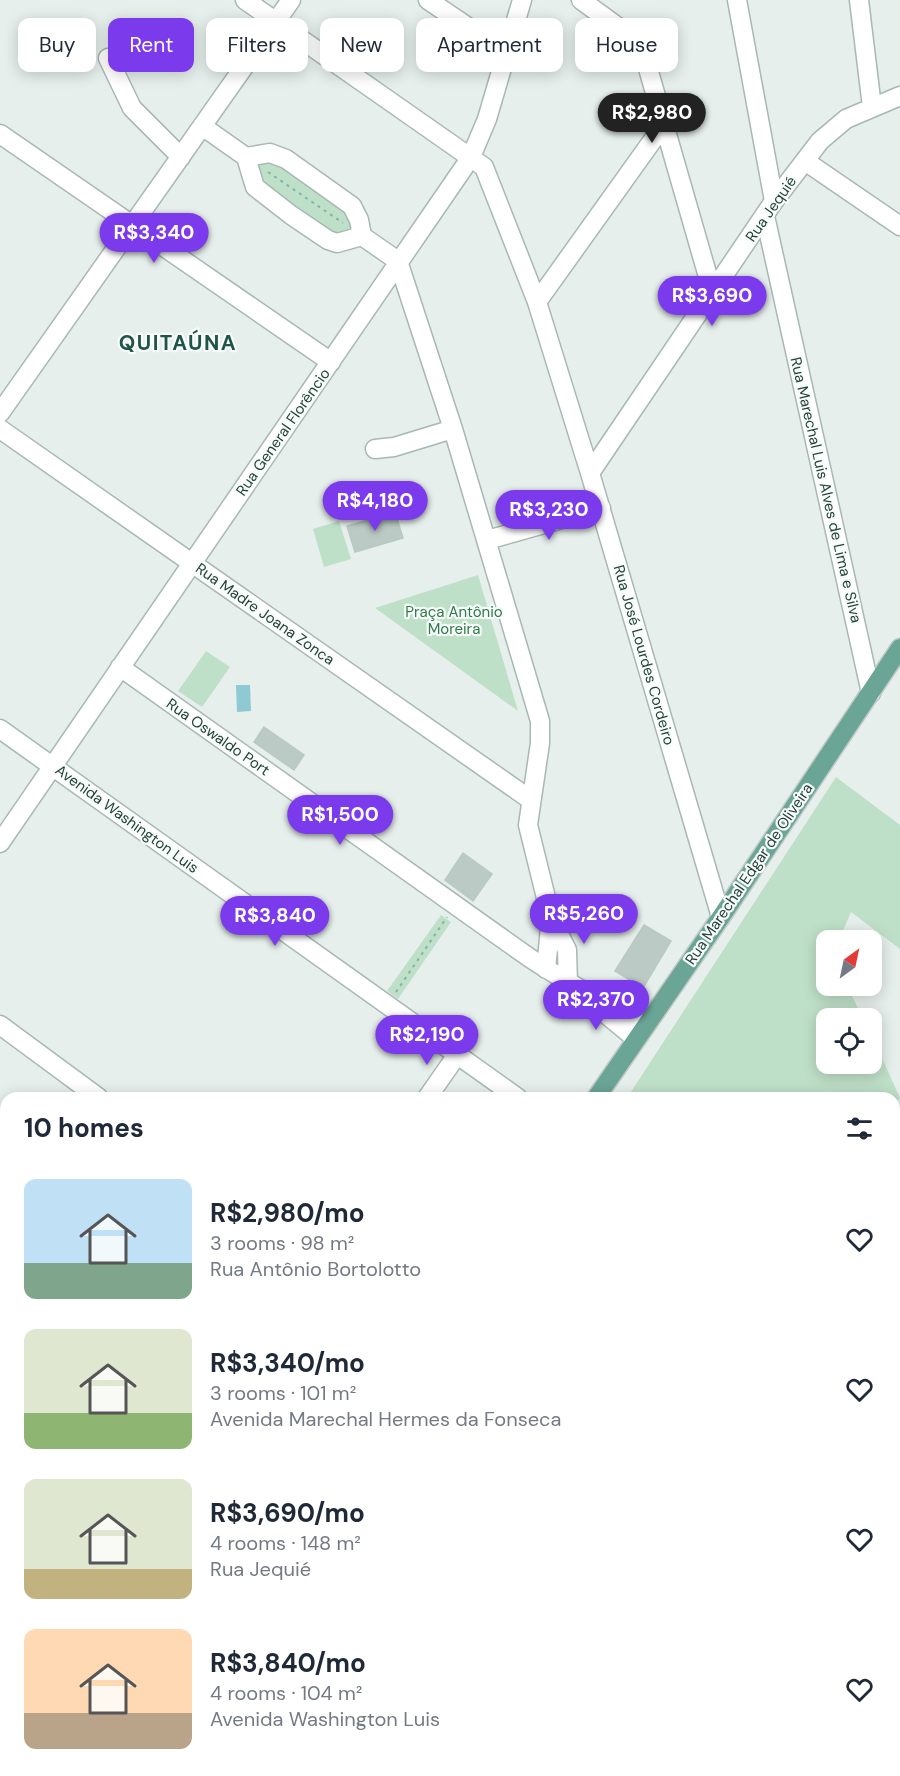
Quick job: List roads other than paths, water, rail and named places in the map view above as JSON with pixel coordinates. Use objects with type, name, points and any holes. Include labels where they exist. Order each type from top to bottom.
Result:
[{"type":"main road","name":"Rua Marechal Edgar de Oliveira","points":[[600,1092],[735,897],[900,648]]},
{"type":"street","name":"Rua José Lourdes Cordeiro","points":[[245,0],[270,18]]},
{"type":"street","points":[[279,18],[291,0]]},
{"type":"street","points":[[428,0],[455,18]]},
{"type":"street","name":"Rua General Florêncio","points":[[516,18],[522,0]]},
{"type":"street","points":[[581,0],[629,35],[639,48],[665,123],[713,294]]},
{"type":"street","name":"Rua Marechal Luis Alves de Lima e Silva","points":[[736,0],[770,209],[871,693]]},
{"type":"street","points":[[859,0],[872,107]]},
{"type":"street","name":"Rua José Lourdes Cordeiro","points":[[308,44],[484,167],[537,302],[601,508],[721,917]]},
{"type":"street","points":[[115,72],[132,108],[180,157]]},
{"type":"street","points":[[0,413],[240,72]]},
{"type":"street","name":"Rua General Florêncio","points":[[0,843],[471,158],[487,119],[500,72]]},
{"type":"street","name":"Rua Jequié","points":[[590,473],[770,209],[806,161],[832,130],[846,119],[900,96]]},
{"type":"street","points":[[537,302],[665,123]]},
{"type":"street","points":[[202,126],[246,157],[255,187],[309,227],[337,243],[362,236]]},
{"type":"street","points":[[0,134],[331,362]]},
{"type":"street","points":[[246,157],[270,153],[279,156],[314,179],[352,206],[359,220],[362,236],[398,261],[453,429],[540,721],[540,743],[528,825],[551,918],[567,950],[575,988]]},
{"type":"street","points":[[806,161],[900,226]]},
{"type":"street","name":"Rua Madre Joana Zonca","points":[[0,429],[531,800]]},
{"type":"street","points":[[375,448],[394,447],[453,429]]},
{"type":"street","points":[[487,540],[601,508]]},
{"type":"street","name":"Rua Oswaldo Port","points":[[120,667],[546,969],[575,988],[602,1001],[640,1033]]},
{"type":"street","name":"Avenida Washington Luis","points":[[0,729],[509,1092]]},
{"type":"street","points":[[712,887],[735,897]]},
{"type":"street","points":[[546,969],[551,918]]},
{"type":"street","points":[[0,1024],[91,1092]]},
{"type":"street","points":[[431,1092],[457,1055]]},
{"type":"water","points":[[236,685],[250,685],[251,711],[237,712]]},
{"type":"district","name":"QUITAÚNA","points":[[178,343]]},
{"type":"park label","name":"Praça Antônio Moreira","points":[[454,620]]}]
